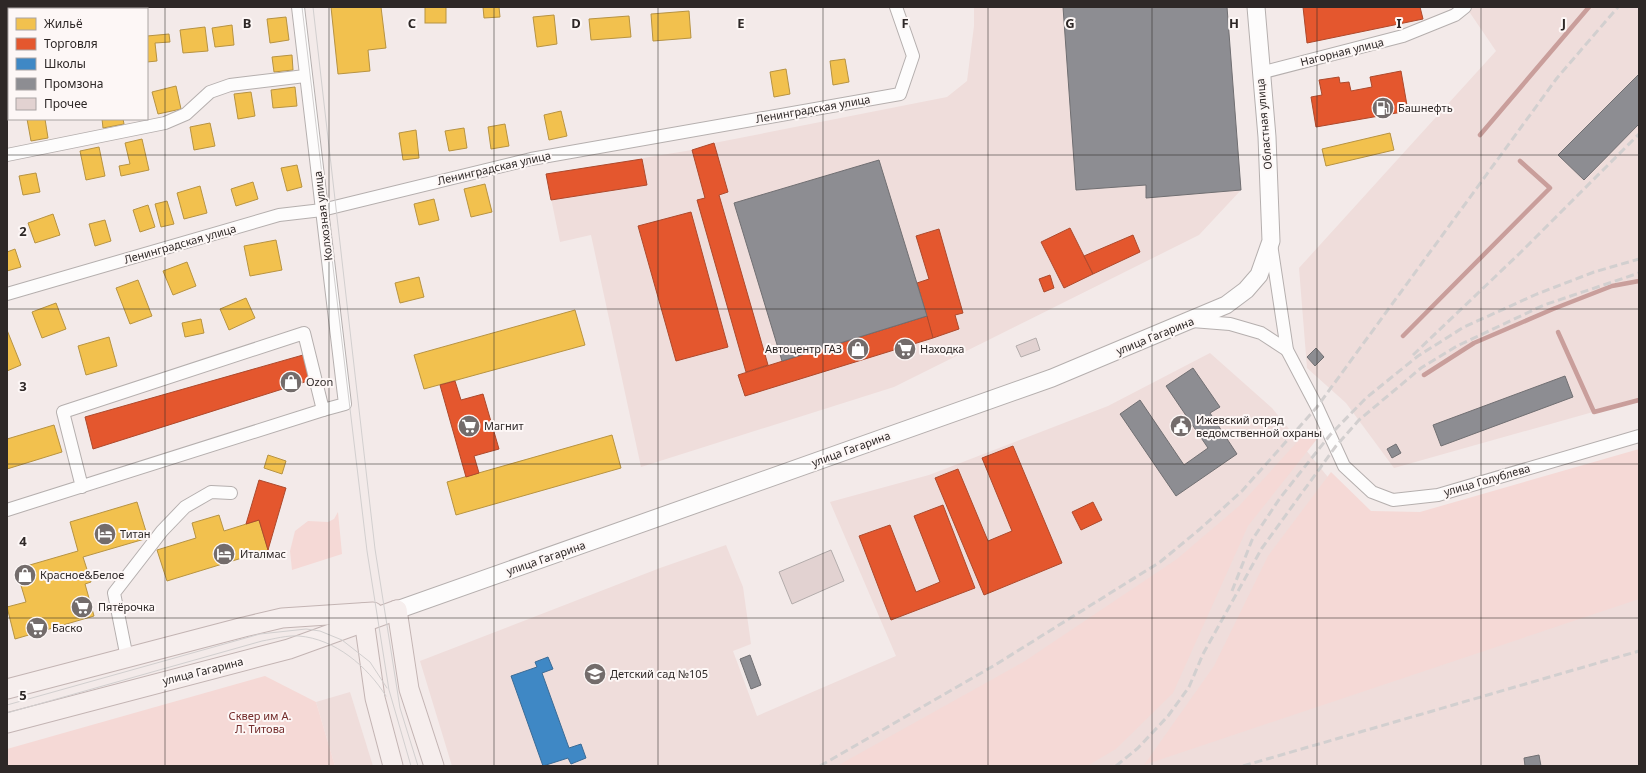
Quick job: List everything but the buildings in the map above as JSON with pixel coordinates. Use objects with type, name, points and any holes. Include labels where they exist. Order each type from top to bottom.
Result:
[{"type":"main road","points":[[80,8],[90,7]]},
{"type":"main road","name":"Областная улица","points":[[1256,7],[1260,73],[1267,137],[1271,241]]},
{"type":"main road","name":"улица Гагарина","points":[[7,724],[289,649],[363,618],[396,610],[1052,378],[1192,321],[1226,305],[1246,290],[1259,275],[1271,241]]},
{"type":"main road","points":[[396,610],[409,689],[434,766]]},
{"type":"main road","name":"улица Гагарина","points":[[7,689],[282,618],[363,618]]},
{"type":"main road","points":[[363,618],[375,698],[393,766]]},
{"type":"street","name":"Колхозная улица","points":[[298,7],[344,404],[323,410]]},
{"type":"street","name":"Ленинградская улица","points":[[7,294],[279,214],[322,210],[531,158],[900,94],[913,56],[896,7]]},
{"type":"street","name":"Нагорная улица","points":[[1260,73],[1402,36],[1455,15],[1465,7]]},
{"type":"street","points":[[7,155],[165,123],[186,114],[210,92],[230,85],[305,76]]},
{"type":"street","points":[[1271,241],[1287,350]]},
{"type":"street","points":[[1192,321],[1230,324],[1246,328],[1261,333],[1287,350]]},
{"type":"street","points":[[7,510],[82,487],[323,410],[304,333],[63,412],[82,487]]},
{"type":"street","name":"улица Голублева","points":[[1287,350],[1317,407],[1344,466],[1372,492],[1393,500],[1438,494],[1639,436]]},
{"type":"street","points":[[127,658],[114,593],[162,531],[185,507],[211,492],[231,493]]},
{"type":"shaded area","points":[[974,7],[1227,7],[1241,190],[1199,235],[894,387],[641,467],[591,235],[560,242],[546,174],[692,150],[714,143],[947,97],[967,81],[974,26]]},
{"type":"shaded area","points":[[1466,7],[1639,7],[1639,399],[1394,468],[1346,403],[1307,368],[1299,268],[1496,51]]},
{"type":"shaded area","points":[[1210,353],[1272,408],[1340,492],[1368,518],[1420,520],[1639,458],[1639,766],[452,766],[420,661],[660,568],[726,545],[743,587],[751,644],[733,651],[757,716],[896,656],[830,502],[929,475],[1108,406]]},
{"type":"shaded area","points":[[350,692],[373,766],[335,766],[316,702]]},
{"type":"green space","points":[[1308,430],[1317,439],[1248,526],[1173,693],[1116,749],[1087,766],[837,766],[1025,661],[1177,559],[1239,506]]},
{"type":"green space","points":[[1639,449],[1639,599],[1144,765],[1214,666],[1268,556],[1331,472],[1371,511],[1420,512]]},
{"type":"green space","points":[[338,512],[342,554],[292,570],[290,551],[295,531],[308,521],[328,522],[334,519]]},
{"type":"green space","name":"Сквер им А. Л. Титова","points":[[265,676],[316,702],[335,766],[7,766],[7,749]]},
{"type":"waterway","points":[[1480,135],[1589,7]]},
{"type":"waterway","points":[[1403,336],[1550,188],[1520,161]]},
{"type":"waterway","points":[[1424,375],[1474,343],[1553,309],[1612,286],[1639,281]]},
{"type":"waterway","points":[[1558,332],[1594,412],[1639,400]]},
{"type":"tram line","points":[[302,7],[367,551],[389,690],[411,766]]},
{"type":"tram line","points":[[313,7],[375,549],[400,708],[418,766]]},
{"type":"tram line","points":[[7,705],[260,634],[306,629],[320,631],[342,640],[370,662],[387,688]]},
{"type":"tram line","points":[[7,713],[262,641],[294,636],[312,638],[337,648],[360,665],[386,696]]},
{"type":"railway","points":[[820,766],[995,665],[1160,562],[1200,529],[1242,491],[1317,407],[1557,78],[1618,7]]},
{"type":"railway","points":[[1413,355],[1520,253],[1639,134]]},
{"type":"railway","points":[[1232,591],[1252,540],[1280,498],[1330,435],[1366,398],[1418,356],[1464,327],[1537,294],[1594,272],[1639,259]]},
{"type":"railway","points":[[1116,766],[1138,748],[1168,716],[1189,687],[1203,654],[1262,548],[1336,446],[1359,420],[1421,368],[1457,346],[1544,305],[1639,273]]},
{"type":"railway","points":[[1243,766],[1639,651]]},
{"type":"place","name":"Башнефть","points":[[1383,108]]},
{"type":"place","name":"Автоцентр ГАЗ","points":[[858,349]]},
{"type":"place","name":"Находка","points":[[905,349]]},
{"type":"place","name":"Ozon","points":[[291,382]]},
{"type":"place","name":"Магнит","points":[[469,426]]},
{"type":"place","name":"Ижевский отряд ведомственной охраны","points":[[1181,426]]},
{"type":"place","name":"Титан","points":[[105,534]]},
{"type":"place","name":"Италмас","points":[[224,554]]},
{"type":"place","name":"Красное&Белое","points":[[25,575]]},
{"type":"place","name":"Пятёрочка","points":[[82,607]]},
{"type":"place","name":"Баско","points":[[37,628]]},
{"type":"place","name":"Детский сад №105","points":[[595,674]]}]
